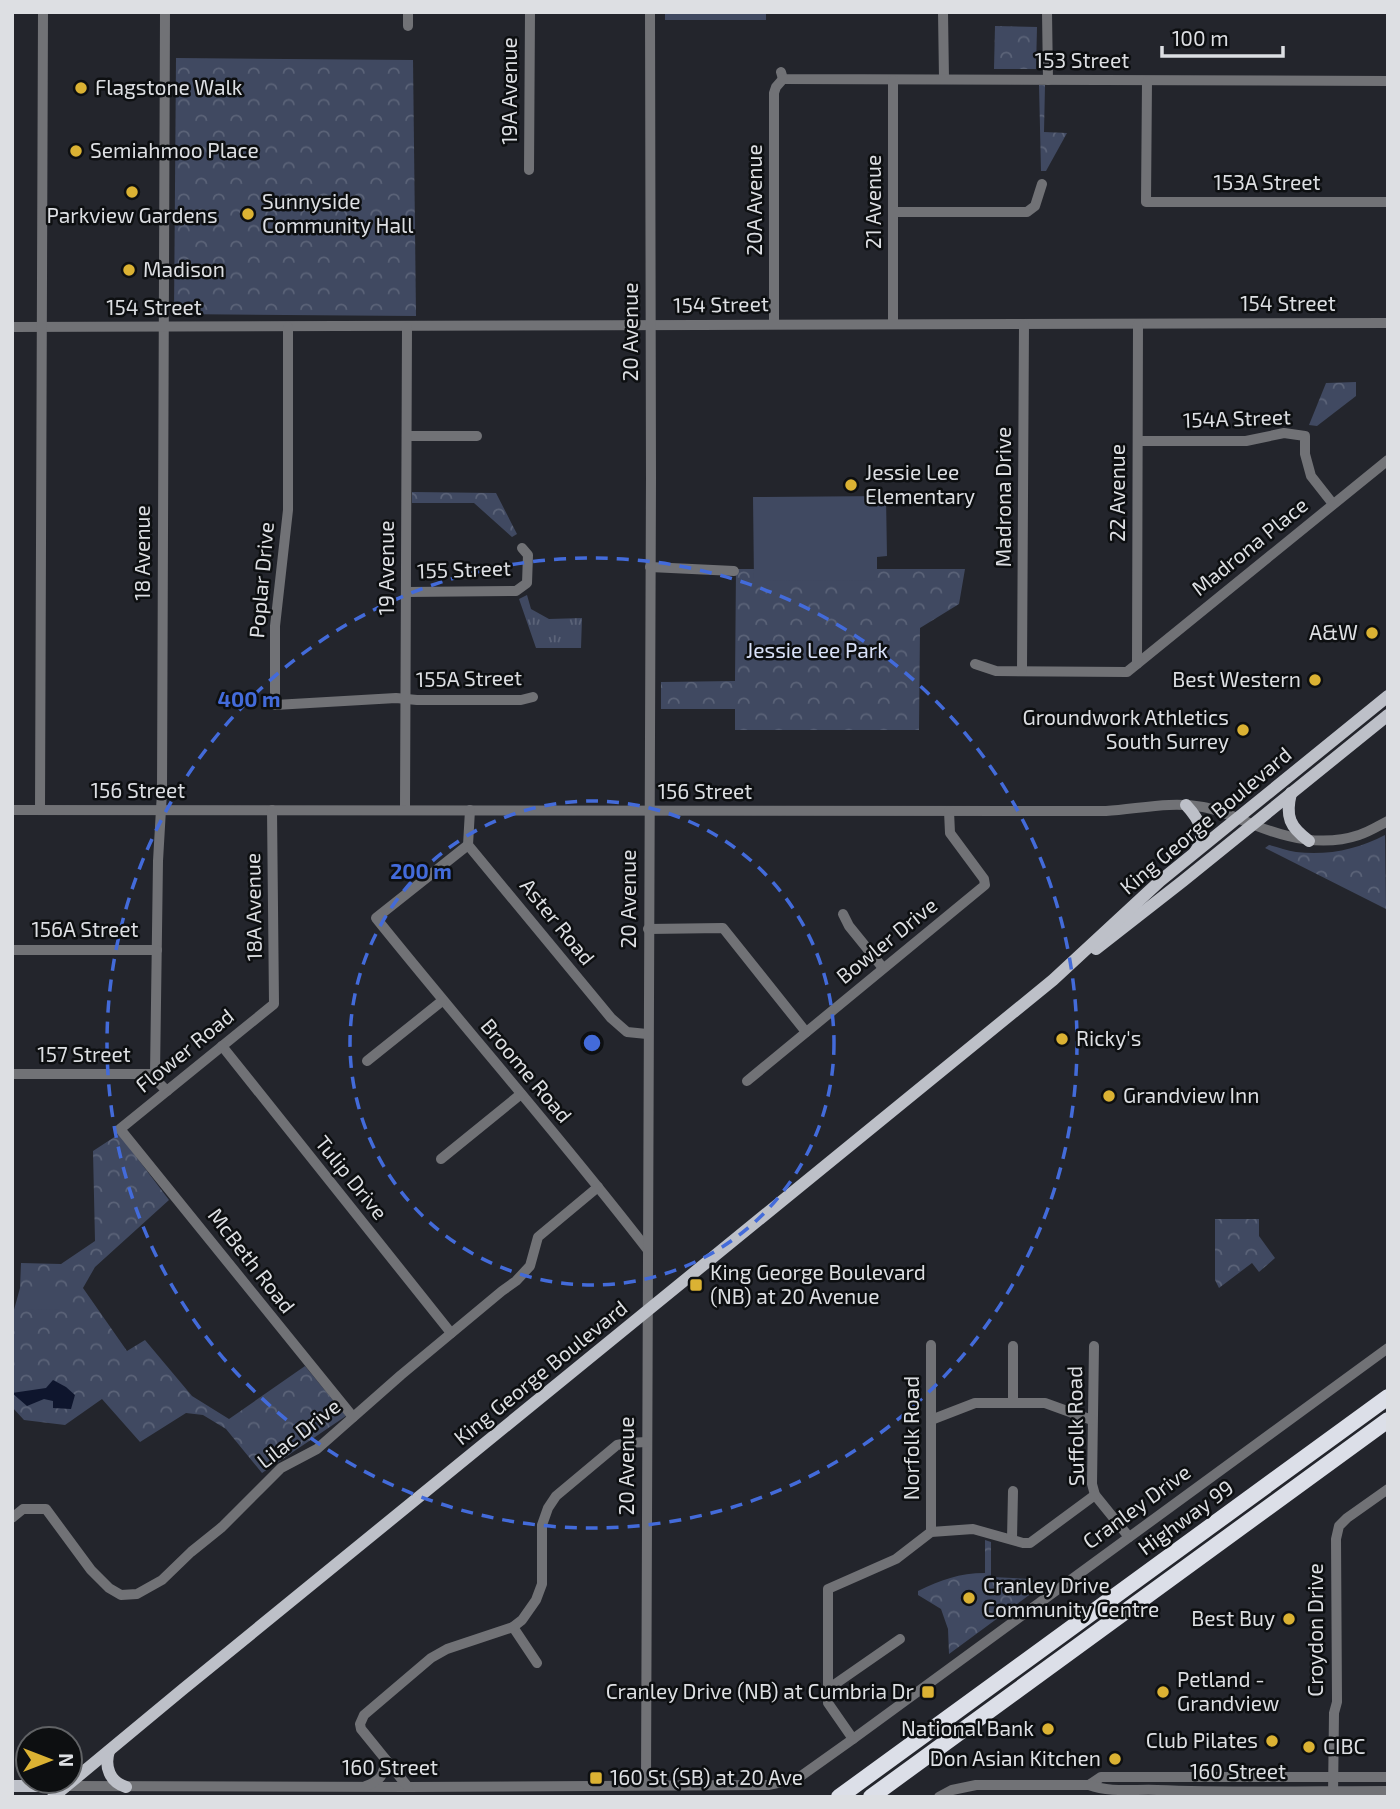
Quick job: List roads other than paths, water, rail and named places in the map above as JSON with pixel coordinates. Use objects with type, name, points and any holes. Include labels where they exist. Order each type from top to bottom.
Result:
[{"type":"highway","name":"Highway 99","points":[[839,1797],[1388,1396]]},
{"type":"highway","name":"Highway 99","points":[[871,1797],[1388,1420]]},
{"type":"main road","name":"King George Boulevard","points":[[1053,980],[1195,852],[1388,696]]},
{"type":"main road","points":[[1371,728],[1372,717],[1388,704]]},
{"type":"main road","name":"King George Boulevard","points":[[84,1771],[1053,980],[1172,890],[1388,717]]},
{"type":"main road","points":[[1292,793],[1288,807],[1289,816],[1296,831],[1309,841]]},
{"type":"main road","points":[[1186,805],[1201,826],[1202,838],[1195,852]]},
{"type":"main road","points":[[109,1751],[109,1772],[117,1784],[126,1787]]},
{"type":"main road","points":[[12,1788],[18,1797]]},
{"type":"street","points":[[40,810],[43,12]]},
{"type":"street","name":"18 Avenue","points":[[155,1074],[158,861],[162,810],[165,12]]},
{"type":"street","points":[[408,12],[408,26]]},
{"type":"street","name":"19A Avenue","points":[[529,170],[530,12]]},
{"type":"street","name":"20 Avenue","points":[[646,1785],[650,12]]},
{"type":"street","points":[[943,12],[944,79]]},
{"type":"street","points":[[1047,12],[1048,80]]},
{"type":"street","name":"153 Street","points":[[782,76],[893,80],[1388,81]]},
{"type":"street","name":"20A Avenue","points":[[774,324],[774,93],[782,76]]},
{"type":"street","name":"21 Avenue","points":[[893,80],[893,324]]},
{"type":"street","name":"153A Street","points":[[1147,80],[1146,202],[1388,202]]},
{"type":"street","points":[[894,212],[1027,212],[1035,206],[1042,184]]},
{"type":"street","name":"154 Street","points":[[12,327],[1388,323]]},
{"type":"street","name":"Madrona Drive","points":[[1022,671],[1024,324]]},
{"type":"street","name":"22 Avenue","points":[[1137,664],[1138,324]]},
{"type":"street","name":"Poplar Drive","points":[[288,327],[288,510],[275,626],[275,705],[406,699]]},
{"type":"street","name":"19 Avenue","points":[[405,809],[407,327]]},
{"type":"street","name":"154A Street","points":[[1138,441],[1246,440],[1284,433],[1304,436],[1305,454],[1311,476],[1333,504]]},
{"type":"street","points":[[407,436],[477,436]]},
{"type":"street","name":"Madrona Place","points":[[1137,664],[1388,460]]},
{"type":"street","name":"155 Street","points":[[407,592],[516,591],[527,583],[528,555],[522,548]]},
{"type":"street","points":[[650,567],[734,571]]},
{"type":"street","points":[[975,664],[996,671],[1127,672],[1137,664]]},
{"type":"street","name":"155A Street","points":[[406,699],[521,700],[533,697]]},
{"type":"street","name":"156 Street","points":[[12,810],[1106,811],[1170,804],[1205,807],[1253,825],[1309,841],[1361,835],[1388,821]]},
{"type":"street","name":"18A Avenue","points":[[272,810],[274,1003]]},
{"type":"street","points":[[468,845],[470,810]]},
{"type":"street","name":"Bowler Drive","points":[[747,1081],[985,885],[984,879],[950,833],[949,811]]},
{"type":"street","name":"Broome Road","points":[[468,845],[376,918],[647,1248]]},
{"type":"street","name":"Aster Road","points":[[468,845],[611,1018],[627,1032],[648,1034]]},
{"type":"street","points":[[844,914],[849,926],[883,968]]},
{"type":"street","points":[[648,929],[723,929],[806,1032]]},
{"type":"street","name":"156A Street","points":[[12,950],[157,950]]},
{"type":"street","points":[[368,1061],[442,1001]]},
{"type":"street","name":"Flower Road","points":[[120,1129],[274,1003]]},
{"type":"street","name":"Tulip Drive","points":[[222,1046],[451,1333]]},
{"type":"street","name":"157 Street","points":[[12,1074],[155,1074]]},
{"type":"street","points":[[155,1074],[158,1082],[167,1091]]},
{"type":"street","points":[[441,1158],[521,1094]]},
{"type":"street","name":"McBeth Road","points":[[120,1129],[353,1417]]},
{"type":"street","name":"Lilac Drive","points":[[12,1518],[23,1509],[46,1509],[91,1570],[108,1588],[121,1595],[137,1594],[162,1580],[222,1527],[281,1468],[317,1449],[451,1333],[516,1282],[530,1266],[538,1237],[598,1187]]},
{"type":"street","name":"Norfolk Road","points":[[931,1345],[932,1532]]},
{"type":"street","points":[[1013,1346],[1013,1403]]},
{"type":"street","name":"Suffolk Road","points":[[1094,1346],[1092,1484],[1095,1495],[1129,1536]]},
{"type":"street","name":"Cranley Drive","points":[[768,1785],[802,1776],[1388,1348]]},
{"type":"street","points":[[931,1420],[975,1403],[1045,1404],[1093,1420]]},
{"type":"street","points":[[408,1787],[361,1729],[364,1715],[430,1658],[447,1649],[513,1627],[522,1620],[536,1600],[542,1584],[542,1525],[556,1496],[617,1446],[647,1442]]},
{"type":"street","name":"Croydon Drive","points":[[1333,1794],[1334,1713],[1337,1692],[1336,1539],[1339,1526],[1347,1518],[1388,1489]]},
{"type":"street","points":[[1012,1539],[1013,1491]]},
{"type":"street","points":[[853,1739],[828,1703],[828,1590],[896,1559],[932,1532],[973,1529],[1030,1543],[1095,1495]]},
{"type":"street","points":[[513,1627],[537,1663]]},
{"type":"street","points":[[828,1689],[900,1639]]},
{"type":"street","points":[[365,1787],[376,1782],[383,1774],[386,1760]]},
{"type":"street","name":"160 Street","points":[[1088,1785],[1101,1777],[1388,1777]]},
{"type":"street","name":"160 Street","points":[[84,1786],[768,1785]]},
{"type":"street","name":"160 Street","points":[[939,1797],[951,1790],[976,1785],[1088,1785],[1101,1790],[1333,1794],[1388,1791]]},
{"type":"place","name":"Flagstone Walk","points":[[81,88]]},
{"type":"place","name":"Semiahmoo Place","points":[[76,151]]},
{"type":"place","name":"Parkview Gardens","points":[[132,192]]},
{"type":"place","name":"Sunnyside Community Hall","points":[[248,214]]},
{"type":"place","name":"Madison","points":[[129,270]]},
{"type":"place","name":"Jessie Lee Elementary","points":[[851,485]]},
{"type":"place","name":"A&W","points":[[1372,633]]},
{"type":"place","name":"Best Western","points":[[1315,680]]},
{"type":"place","name":"Groundwork Athletics South Surrey","points":[[1243,730]]},
{"type":"place","name":"Ricky's","points":[[1062,1039]]},
{"type":"place","name":"Grandview Inn","points":[[1109,1096]]},
{"type":"place","name":"King George Boulevard (NB) at 20 Avenue","points":[[696,1285]]},
{"type":"place","name":"Cranley Drive Community Centre","points":[[969,1598]]},
{"type":"place","name":"Best Buy","points":[[1289,1619]]},
{"type":"place","name":"Cranley Drive (NB) at Cumbria Dr","points":[[928,1692]]},
{"type":"place","name":"Petland - Grandview","points":[[1163,1692]]},
{"type":"place","name":"National Bank","points":[[1048,1729]]},
{"type":"place","name":"Club Pilates","points":[[1272,1741]]},
{"type":"place","name":"CIBC","points":[[1309,1747]]},
{"type":"place","name":"Don Asian Kitchen","points":[[1115,1759]]},
{"type":"place","name":"160 St (SB) at 20 Ave","points":[[596,1778]]},
{"type":"park label","name":"Jessie Lee Park","points":[[817,651]]}]
